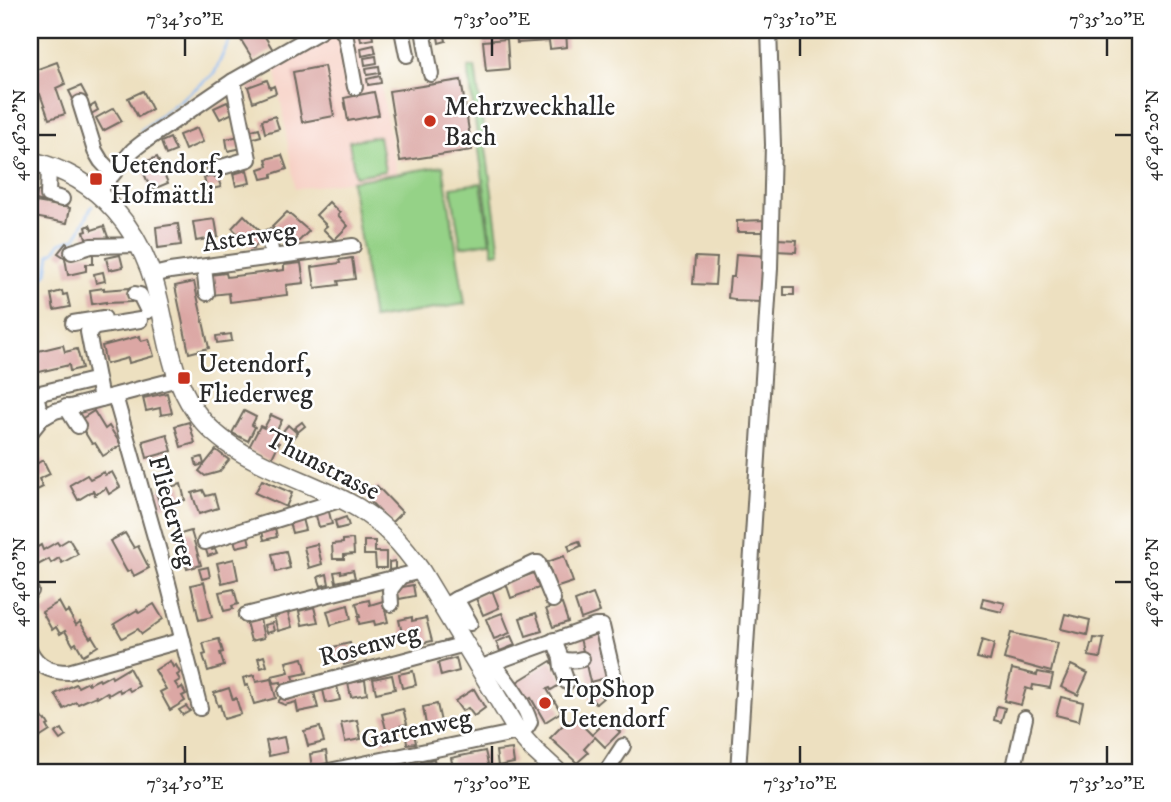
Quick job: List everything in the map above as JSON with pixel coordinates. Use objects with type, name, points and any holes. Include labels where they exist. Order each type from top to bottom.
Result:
[{"type":"main road","name":"Thunstrasse","points":[[30,161],[72,177],[97,192],[119,215],[140,245],[153,275],[150,313],[171,357],[178,379],[196,413],[220,439],[256,460],[343,499],[389,531],[450,603],[465,645],[486,666],[519,732],[558,772]]},
{"type":"street","points":[[97,192],[142,143],[233,81],[322,30]]},
{"type":"street","points":[[341,30],[345,33],[355,88]]},
{"type":"street","points":[[402,30],[407,55]]},
{"type":"street","points":[[423,30],[431,74]]},
{"type":"street","points":[[738,772],[770,268],[773,145],[769,30]]},
{"type":"street","points":[[215,169],[249,159],[233,81]]},
{"type":"street","points":[[80,103],[95,151],[113,174]]},
{"type":"street","points":[[49,167],[48,195],[62,198]]},
{"type":"street","points":[[269,237],[272,257]]},
{"type":"street","points":[[72,253],[91,246],[140,245]]},
{"type":"street","name":"Asterweg","points":[[153,275],[353,246]]},
{"type":"street","points":[[204,267],[207,293]]},
{"type":"street","points":[[73,323],[150,313],[140,295],[135,294]]},
{"type":"street","name":"Fliederweg","points":[[150,313],[96,327],[88,332],[183,640],[200,708]]},
{"type":"street","points":[[30,433],[42,418],[66,407],[178,379]]},
{"type":"street","points":[[46,416],[39,408],[36,394],[90,381]]},
{"type":"street","points":[[66,407],[78,426]]},
{"type":"street","points":[[205,542],[343,499]]},
{"type":"street","points":[[535,562],[542,587]]},
{"type":"street","points":[[535,562],[538,563],[553,600]]},
{"type":"street","points":[[470,623],[450,603],[535,562]]},
{"type":"street","points":[[246,615],[421,571]]},
{"type":"street","points":[[391,604],[390,590],[400,577]]},
{"type":"street","points":[[486,666],[554,640],[602,626],[615,682]]},
{"type":"street","points":[[30,651],[39,664],[47,669],[68,672],[183,640]]},
{"type":"street","points":[[554,640],[567,682]]},
{"type":"street","name":"Rosenweg","points":[[286,692],[465,645]]},
{"type":"street","points":[[561,658],[576,661],[582,659]]},
{"type":"street","points":[[1013,772],[1025,718]]},
{"type":"street","name":"Gartenweg","points":[[324,772],[519,732]]},
{"type":"street","points":[[606,772],[623,746]]},
{"type":"shaded area","points":[[339,30],[371,30],[397,174],[295,189],[275,65]]},
{"type":"green space","points":[[475,67],[500,252],[493,253],[468,68]]},
{"type":"green space","points":[[379,136],[385,171],[355,176],[349,141]]},
{"type":"green space","points":[[443,166],[465,304],[373,319],[351,181]]},
{"type":"green space","points":[[481,183],[490,242],[461,247],[451,187]]},
{"type":"building","points":[[261,30],[273,50],[254,61],[241,40]]},
{"type":"building","points":[[437,30],[462,30],[462,33],[445,36],[446,41],[439,43]]},
{"type":"building","points":[[481,30],[507,30],[507,34],[482,36]]},
{"type":"building","points":[[516,30],[566,30],[567,47],[550,49],[549,41],[517,43]]},
{"type":"building","points":[[372,33],[373,39],[361,41],[360,35]]},
{"type":"building","points":[[507,39],[509,69],[486,71],[483,41]]},
{"type":"building","points":[[374,45],[376,53],[362,56],[361,48]]},
{"type":"building","points":[[376,56],[377,63],[365,65],[364,58]]},
{"type":"building","points":[[57,62],[65,84],[56,88],[65,114],[49,119],[40,94],[30,98],[30,72]]},
{"type":"building","points":[[324,66],[334,116],[302,122],[293,72]]},
{"type":"building","points":[[379,66],[380,73],[367,75],[366,68]]},
{"type":"building","points":[[380,76],[381,83],[368,85],[367,79]]},
{"type":"building","points":[[267,80],[270,88],[274,86],[276,93],[253,102],[248,87]]},
{"type":"building","name":"Mehrzweckhalle Bach","points":[[461,80],[472,150],[400,161],[389,91]]},
{"type":"building","points":[[81,86],[87,97],[75,103],[69,91]]},
{"type":"building","points":[[143,91],[152,109],[138,117],[128,98]]},
{"type":"building","points":[[374,92],[379,115],[348,121],[344,98]]},
{"type":"building","points":[[227,102],[233,113],[220,119],[214,108]]},
{"type":"building","points":[[95,104],[98,110],[91,114],[87,109]]},
{"type":"building","points":[[114,108],[122,121],[103,131],[96,118]]},
{"type":"building","points":[[275,116],[279,129],[265,133],[262,120]]},
{"type":"building","points":[[197,128],[203,142],[185,150],[179,135]]},
{"type":"building","points":[[259,128],[261,136],[250,139],[248,131]]},
{"type":"building","points":[[239,136],[242,148],[228,151],[226,139]]},
{"type":"building","points":[[170,138],[176,151],[166,155],[161,142]]},
{"type":"building","points":[[282,155],[287,169],[262,179],[259,169],[268,166],[266,159]]},
{"type":"building","points":[[157,157],[168,183],[151,190],[140,164]]},
{"type":"building","points":[[247,170],[250,183],[236,186],[233,174]]},
{"type":"building","points":[[217,175],[221,187],[207,190],[204,178]]},
{"type":"building","points":[[37,191],[46,193],[44,202],[36,200]]},
{"type":"building","points":[[36,202],[70,208],[67,223],[34,217]]},
{"type":"building","points":[[329,202],[348,226],[334,240],[323,229],[327,226],[316,215]]},
{"type":"building","points":[[287,212],[309,231],[294,246],[272,227]]},
{"type":"building","points":[[244,215],[265,236],[253,249],[232,228]]},
{"type":"building","points":[[215,219],[218,237],[196,241],[193,222]]},
{"type":"building","points":[[765,220],[765,232],[737,232],[737,221]]},
{"type":"building","points":[[178,224],[181,245],[158,248],[156,227]]},
{"type":"building","points":[[90,225],[92,230],[104,226],[108,237],[88,244],[84,232]]},
{"type":"building","points":[[776,239],[797,240],[796,252],[775,251]]},
{"type":"building","points":[[66,243],[72,248],[64,257],[58,253]]},
{"type":"building","points":[[93,254],[93,264],[86,264],[86,271],[68,275],[65,258]]},
{"type":"building","points":[[736,254],[768,256],[762,302],[735,301],[728,298],[730,277],[734,277]]},
{"type":"building","points":[[120,255],[123,267],[109,270],[106,258]]},
{"type":"building","points":[[695,257],[717,258],[715,285],[693,284]]},
{"type":"building","points":[[352,258],[355,279],[338,281],[339,285],[315,288],[312,267],[340,263],[339,260]]},
{"type":"building","points":[[301,263],[304,283],[286,285],[287,295],[230,302],[229,293],[212,295],[210,275],[226,273],[227,277],[284,270],[284,265]]},
{"type":"building","points":[[103,272],[105,281],[96,283],[94,274]]},
{"type":"building","points":[[194,282],[209,348],[189,353],[175,286]]},
{"type":"building","points":[[784,287],[794,287],[794,295],[784,295]]},
{"type":"building","points":[[129,288],[131,302],[92,304],[90,290]]},
{"type":"building","points":[[62,291],[63,295],[67,294],[70,307],[54,310],[51,294]]},
{"type":"building","points":[[231,334],[232,341],[217,343],[216,336]]},
{"type":"building","points":[[140,336],[141,341],[149,339],[154,356],[129,363],[128,358],[106,364],[102,346]]},
{"type":"building","points":[[63,345],[65,352],[77,349],[82,368],[70,371],[69,365],[31,374],[30,353]]},
{"type":"building","points":[[167,393],[172,413],[161,415],[160,408],[146,411],[143,398]]},
{"type":"building","points":[[94,411],[105,429],[109,426],[121,445],[103,456],[78,421]]},
{"type":"building","points":[[244,411],[256,417],[252,425],[255,427],[248,441],[232,433]]},
{"type":"building","points":[[271,415],[282,420],[272,440],[279,443],[271,460],[248,449],[260,426],[264,428]]},
{"type":"building","points":[[189,422],[195,443],[181,447],[175,426]]},
{"type":"building","points":[[302,422],[305,426],[298,432],[294,428]]},
{"type":"building","points":[[288,425],[297,433],[292,439],[283,431]]},
{"type":"building","points":[[167,434],[172,451],[147,458],[143,441]]},
{"type":"building","points":[[216,450],[229,460],[219,472],[205,476],[199,471]]},
{"type":"building","points":[[202,457],[204,464],[197,466],[195,459]]},
{"type":"building","points":[[43,460],[50,474],[39,479],[43,487],[31,493],[34,499],[30,502],[30,472],[35,469],[33,466]]},
{"type":"building","points":[[104,472],[105,475],[112,472],[120,487],[109,494],[106,488],[95,495],[93,491],[78,500],[70,485],[87,475],[90,479]]},
{"type":"building","points":[[262,480],[292,493],[286,507],[255,493]]},
{"type":"building","points":[[181,484],[185,500],[160,507],[156,491]]},
{"type":"building","points":[[377,486],[402,512],[391,523],[366,497]]},
{"type":"building","points":[[203,490],[206,496],[214,494],[218,508],[199,514],[192,493]]},
{"type":"building","points":[[328,508],[332,524],[319,527],[315,512]]},
{"type":"building","points":[[301,515],[305,530],[292,533],[288,518]]},
{"type":"building","points":[[346,517],[349,526],[337,529],[335,521]]},
{"type":"building","points":[[274,523],[277,537],[264,540],[261,526]]},
{"type":"building","points":[[191,531],[201,565],[187,569],[177,535]]},
{"type":"building","points":[[247,532],[250,544],[236,547],[233,535]]},
{"type":"building","points":[[125,533],[134,548],[138,546],[149,568],[134,576],[131,570],[127,572],[110,541]]},
{"type":"building","points":[[69,539],[78,554],[62,563],[59,558],[51,563],[49,559],[34,567],[33,564],[30,566],[30,551],[41,545],[43,550]]},
{"type":"building","points":[[353,539],[354,554],[344,555],[344,559],[333,559],[332,544]]},
{"type":"building","points":[[364,541],[375,541],[375,552],[386,552],[386,568],[376,568],[375,555],[364,555]]},
{"type":"building","points":[[579,541],[581,546],[570,551],[568,545]]},
{"type":"building","points":[[317,544],[322,564],[309,568],[304,547]]},
{"type":"building","points":[[210,545],[217,553],[208,556],[205,547]]},
{"type":"building","points":[[286,551],[290,568],[276,572],[272,554]]},
{"type":"building","points":[[564,556],[573,582],[552,589],[547,574],[551,573],[547,562]]},
{"type":"building","points":[[234,559],[238,579],[222,583],[217,563]]},
{"type":"building","points":[[395,561],[395,569],[389,570],[389,562]]},
{"type":"building","points":[[208,567],[210,577],[202,579],[199,569]]},
{"type":"building","points":[[353,570],[355,578],[336,582],[334,572]]},
{"type":"building","points":[[534,573],[539,588],[511,598],[506,583]]},
{"type":"building","points":[[327,574],[329,584],[321,586],[318,577]]},
{"type":"building","points":[[204,582],[212,617],[199,620],[191,585]]},
{"type":"building","points":[[413,585],[415,596],[399,599],[397,588]]},
{"type":"building","points":[[234,589],[238,604],[232,606],[233,609],[224,611],[219,592]]},
{"type":"building","points":[[492,590],[499,608],[483,615],[475,596]]},
{"type":"building","points":[[593,594],[600,612],[581,619],[575,601]]},
{"type":"building","points":[[983,598],[1005,603],[1002,612],[981,607]]},
{"type":"building","points":[[369,600],[370,605],[383,601],[388,622],[359,624],[356,603]]},
{"type":"building","points":[[59,602],[65,613],[68,611],[76,625],[80,622],[98,646],[83,655],[65,631],[60,634],[56,627],[52,630],[42,612]]},
{"type":"building","points":[[154,604],[163,619],[142,634],[138,629],[122,638],[114,624],[137,610],[139,613]]},
{"type":"building","points":[[562,604],[568,622],[553,627],[546,609]]},
{"type":"building","points":[[348,605],[351,619],[331,625],[327,611]]},
{"type":"building","points":[[314,607],[318,622],[302,625],[299,611]]},
{"type":"building","points":[[287,610],[292,627],[278,631],[274,617],[278,616],[277,612]]},
{"type":"building","points":[[502,613],[510,633],[494,639],[486,619]]},
{"type":"building","points":[[536,613],[542,631],[526,636],[520,618]]},
{"type":"building","points":[[1065,614],[1090,620],[1087,635],[1061,629]]},
{"type":"building","points":[[412,617],[412,621],[426,618],[432,641],[418,644],[416,639],[404,642],[399,620]]},
{"type":"building","points":[[260,619],[264,638],[251,641],[246,622]]},
{"type":"building","points":[[272,623],[274,631],[266,633],[264,625]]},
{"type":"building","points":[[601,633],[610,677],[590,682],[580,638]]},
{"type":"building","points":[[1011,633],[1058,643],[1051,672],[1004,659]]},
{"type":"building","points":[[511,636],[515,645],[500,651],[496,642]]},
{"type":"building","points":[[1094,638],[1104,639],[1100,658],[1088,656]]},
{"type":"building","points":[[219,639],[224,666],[208,671],[203,655],[206,654],[203,643]]},
{"type":"building","points":[[982,640],[994,644],[990,661],[977,658]]},
{"type":"building","points":[[350,643],[355,662],[344,665],[343,660],[328,663],[325,649]]},
{"type":"building","points":[[264,656],[267,666],[261,668],[258,658]]},
{"type":"building","points":[[303,658],[307,673],[293,676],[295,681],[274,683],[272,676],[289,672],[286,662]]},
{"type":"building","points":[[456,658],[459,671],[441,676],[438,663]]},
{"type":"building","points":[[170,661],[180,673],[177,675],[180,680],[175,683],[179,689],[182,687],[186,694],[182,696],[185,701],[170,710],[160,692],[166,689],[155,670]]},
{"type":"building","points":[[551,661],[564,682],[551,690],[547,689],[561,712],[545,722],[531,698],[518,706],[507,688]]},
{"type":"building","points":[[1071,665],[1088,673],[1078,695],[1061,687]]},
{"type":"building","points":[[129,668],[139,686],[130,691],[128,688],[120,692],[119,689],[109,695],[107,692],[64,709],[55,694],[76,684],[78,687],[111,675],[112,678]]},
{"type":"building","points":[[1012,669],[1037,675],[1038,672],[1053,675],[1050,688],[1033,685],[1032,690],[1026,688],[1021,705],[1004,701]]},
{"type":"building","points":[[413,671],[416,685],[402,688],[399,674]]},
{"type":"building","points":[[254,675],[256,682],[271,679],[276,698],[254,704],[243,678]]},
{"type":"building","points":[[392,675],[395,689],[376,693],[373,679]]},
{"type":"building","points":[[32,679],[34,688],[31,690],[35,695],[30,698],[30,681]]},
{"type":"building","points":[[365,680],[367,694],[351,697],[348,683]]},
{"type":"building","points":[[337,686],[340,700],[326,703],[323,690]]},
{"type":"building","points":[[229,688],[233,700],[236,698],[241,714],[224,719],[214,693]]},
{"type":"building","points":[[474,689],[485,708],[474,716],[468,708],[462,711],[455,701]]},
{"type":"building","points":[[596,691],[603,698],[596,704],[589,697]]},
{"type":"building","points":[[314,692],[318,708],[298,712],[296,702],[285,705],[278,702],[283,695],[294,697]]},
{"type":"building","points":[[1061,697],[1083,702],[1079,721],[1056,715]]},
{"type":"building","points":[[437,704],[441,722],[426,725],[423,707]]},
{"type":"building","points":[[186,706],[190,711],[183,715],[179,710]]},
{"type":"building","points":[[997,706],[1005,708],[1001,722],[994,720]]},
{"type":"building","points":[[403,709],[407,724],[400,726],[401,730],[387,733],[382,714]]},
{"type":"building","points":[[36,714],[39,719],[42,717],[46,720],[50,731],[36,740],[30,731],[30,718]]},
{"type":"building","points":[[357,720],[361,739],[345,742],[341,723]]},
{"type":"building","points":[[577,720],[592,735],[607,720],[620,732],[605,747],[595,737],[584,749],[588,753],[577,763],[550,738],[567,721],[571,725]]},
{"type":"building","points":[[320,727],[324,742],[308,746],[304,731]]},
{"type":"building","points":[[62,729],[66,736],[60,740],[55,733]]},
{"type":"building","points":[[414,733],[416,743],[407,744],[406,734]]},
{"type":"building","points":[[392,734],[393,740],[382,743],[381,737]]},
{"type":"building","points":[[284,737],[287,752],[269,756],[266,741]]},
{"type":"building","points":[[512,749],[514,763],[498,766],[496,751]]},
{"type":"building","points":[[326,751],[328,764],[312,768],[310,754]]},
{"type":"building","points":[[485,751],[490,772],[454,772],[451,758]]},
{"type":"building","points":[[434,759],[436,770],[424,772],[421,762]]},
{"type":"waterway","points":[[140,131],[214,74],[234,30]]},
{"type":"waterway","points":[[30,296],[34,286],[47,273],[50,254],[60,243],[76,238],[92,206]]},
{"type":"place","name":"Mehrzweckhalle Bach","points":[[430,121]]},
{"type":"place","name":"Uetendorf, Hofmättli","points":[[96,179]]},
{"type":"place","name":"Uetendorf, Fliederweg","points":[[184,378]]},
{"type":"place","name":"TopShop Uetendorf","points":[[545,703]]}]
